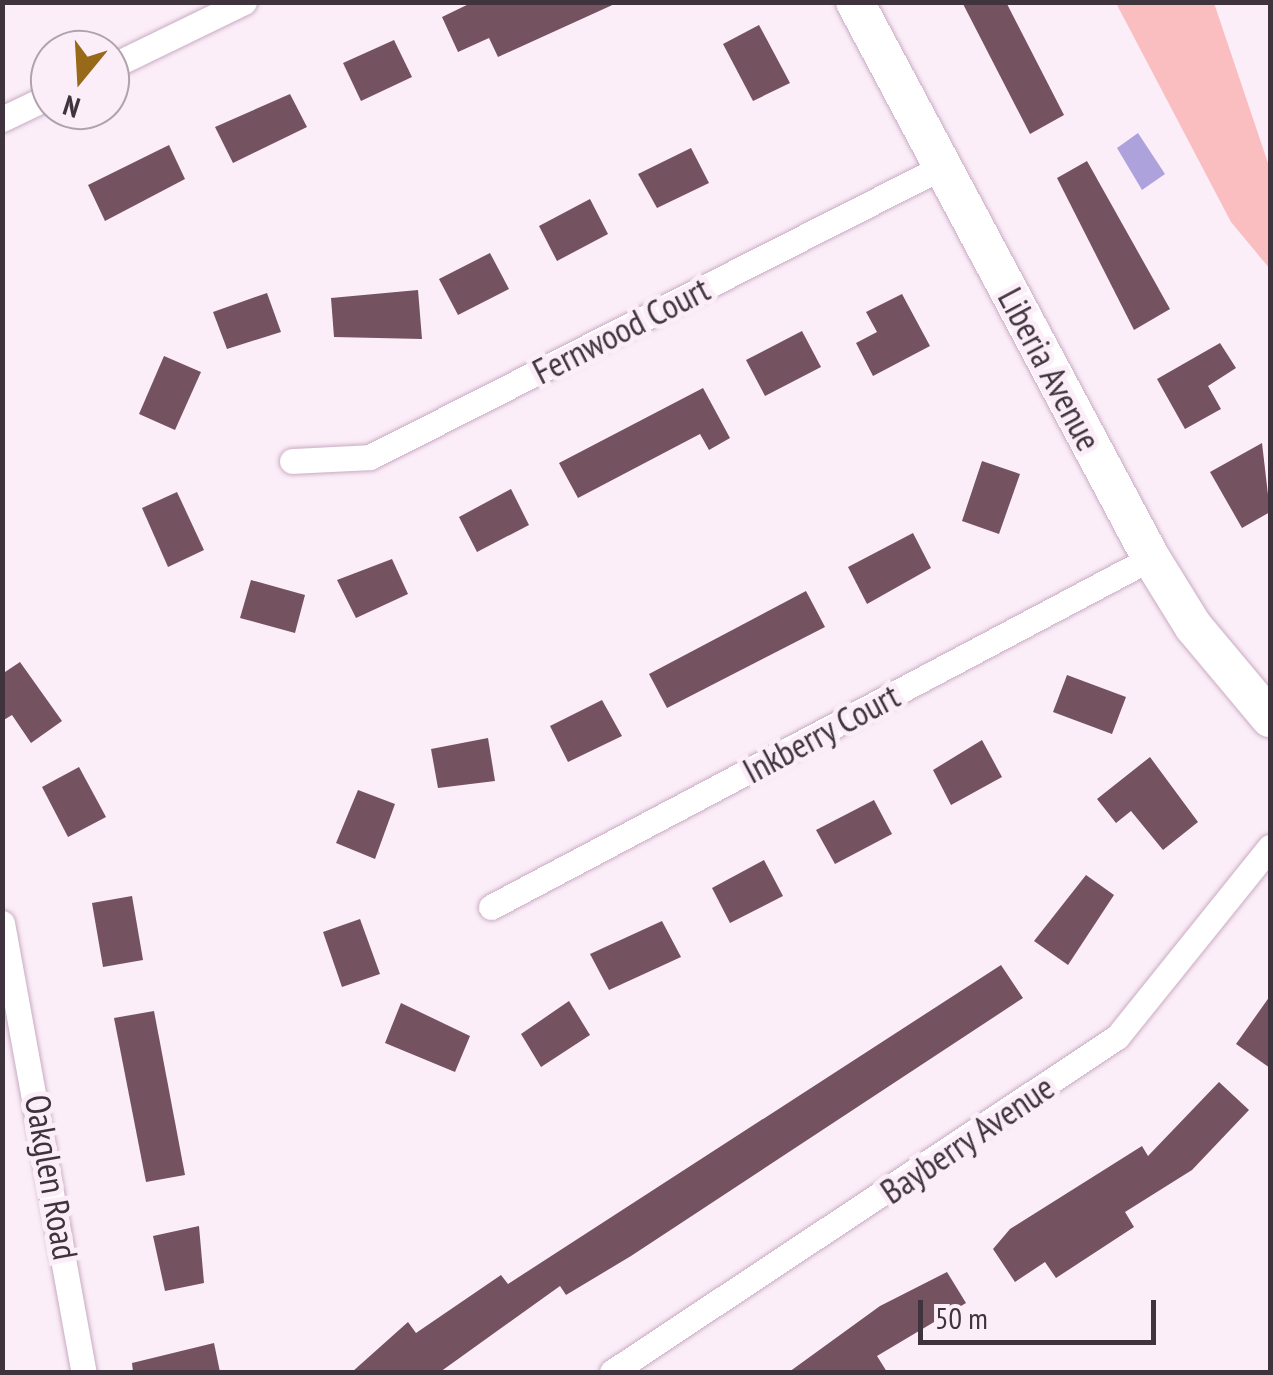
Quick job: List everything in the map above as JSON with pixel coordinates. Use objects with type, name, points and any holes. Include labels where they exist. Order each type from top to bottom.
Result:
[{"type":"main road","name":"Liberia Avenue","points":[[855,2],[1151,558],[1193,626],[1270,718]]},
{"type":"street","points":[[130,57],[244,2]]},
{"type":"street","points":[[2,118],[30,105]]},
{"type":"street","name":"Fernwood Court","points":[[292,461],[370,456],[942,166]]},
{"type":"street","name":"Inkberry Court","points":[[491,907],[1151,558]]},
{"type":"street","name":"Bayberry Avenue","points":[[612,1372],[1117,1037],[1270,847]]},
{"type":"street","name":"Oakglen Road","points":[[2,923],[84,1372]]},
{"type":"shaded area","points":[[1116,3],[1214,3],[1270,169],[1270,269],[1231,222]]},
{"type":"shaded area","points":[[1138,133],[1165,174],[1142,190],[1117,148]]},
{"type":"building","points":[[473,2],[619,2],[498,57],[489,38],[458,52],[442,17]]},
{"type":"building","points":[[962,2],[1006,2],[1064,115],[1030,134]]},
{"type":"building","points":[[759,25],[790,83],[753,101],[723,44]]},
{"type":"building","points":[[394,40],[412,77],[361,101],[343,63]]},
{"type":"building","points":[[290,94],[307,127],[233,163],[215,127]]},
{"type":"building","points":[[169,145],[185,179],[105,221],[88,185]]},
{"type":"building","points":[[691,148],[709,183],[657,208],[638,174]]},
{"type":"building","points":[[1087,161],[1170,309],[1134,330],[1057,178]]},
{"type":"building","points":[[590,199],[608,234],[557,261],[539,226]]},
{"type":"building","points":[[490,253],[509,289],[458,315],[439,279]]},
{"type":"building","points":[[418,290],[422,339],[334,337],[331,298]]},
{"type":"building","points":[[267,293],[281,332],[227,349],[213,312]]},
{"type":"building","points":[[902,294],[930,346],[873,376],[856,343],[877,332],[866,312]]},
{"type":"building","points":[[802,331],[821,367],[765,396],[746,360]]},
{"type":"building","points":[[1220,343],[1236,368],[1208,386],[1221,409],[1185,429],[1157,379]]},
{"type":"building","points":[[164,356],[201,372],[175,430],[139,414]]},
{"type":"building","points":[[703,388],[730,438],[709,450],[700,434],[578,498],[559,463]]},
{"type":"building","points":[[1262,443],[1270,512],[1242,528],[1210,472]]},
{"type":"building","points":[[982,461],[1020,474],[999,534],[962,521]]},
{"type":"building","points":[[511,489],[529,525],[477,552],[459,517]]},
{"type":"building","points":[[177,492],[204,550],[168,567],[142,508]]},
{"type":"building","points":[[913,533],[931,568],[867,604],[848,567]]},
{"type":"building","points":[[392,559],[408,594],[356,618],[337,580]]},
{"type":"building","points":[[251,580],[305,595],[295,633],[240,618]]},
{"type":"building","points":[[806,591],[825,627],[667,708],[649,674]]},
{"type":"building","points":[[20,662],[62,721],[31,743],[12,715],[2,721],[2,674]]},
{"type":"building","points":[[1067,675],[1126,697],[1112,734],[1053,712]]},
{"type":"building","points":[[602,700],[622,736],[568,762],[550,726]]},
{"type":"building","points":[[488,738],[495,781],[438,788],[431,749]]},
{"type":"building","points":[[982,740],[1002,777],[951,805],[933,770]]},
{"type":"building","points":[[1150,757],[1198,822],[1163,850],[1131,811],[1116,823],[1097,799]]},
{"type":"building","points":[[79,767],[106,817],[68,837],[42,787]]},
{"type":"building","points":[[358,790],[395,804],[375,859],[336,843]]},
{"type":"building","points":[[874,800],[892,834],[835,864],[816,830]]},
{"type":"building","points":[[764,860],[783,896],[730,923],[712,888]]},
{"type":"building","points":[[1086,875],[1114,895],[1068,965],[1034,941]]},
{"type":"building","points":[[132,896],[143,960],[103,967],[92,903]]},
{"type":"building","points":[[360,919],[380,974],[342,987],[323,932]]},
{"type":"building","points":[[662,921],[681,957],[609,990],[590,954]]},
{"type":"building","points":[[1001,965],[1023,998],[631,1256],[566,1295],[560,1286],[440,1372],[352,1372],[408,1322],[416,1333],[501,1275],[508,1284]]},
{"type":"building","points":[[1270,996],[1270,1068],[1236,1044]]},
{"type":"building","points":[[569,1001],[590,1035],[541,1067],[521,1034]]},
{"type":"building","points":[[401,1003],[470,1036],[455,1072],[385,1043]]},
{"type":"building","points":[[154,1011],[185,1175],[146,1182],[114,1018]]},
{"type":"building","points":[[1219,1082],[1249,1110],[1192,1170],[1125,1212],[1134,1227],[1056,1278],[1045,1262],[1015,1282],[993,1249],[1010,1229],[1142,1146],[1148,1156]]},
{"type":"building","points":[[199,1226],[204,1283],[165,1291],[153,1236]]},
{"type":"building","points":[[947,1272],[966,1303],[877,1356],[887,1372],[789,1372],[880,1306]]},
{"type":"building","points":[[214,1343],[220,1372],[133,1372],[132,1363]]}]
